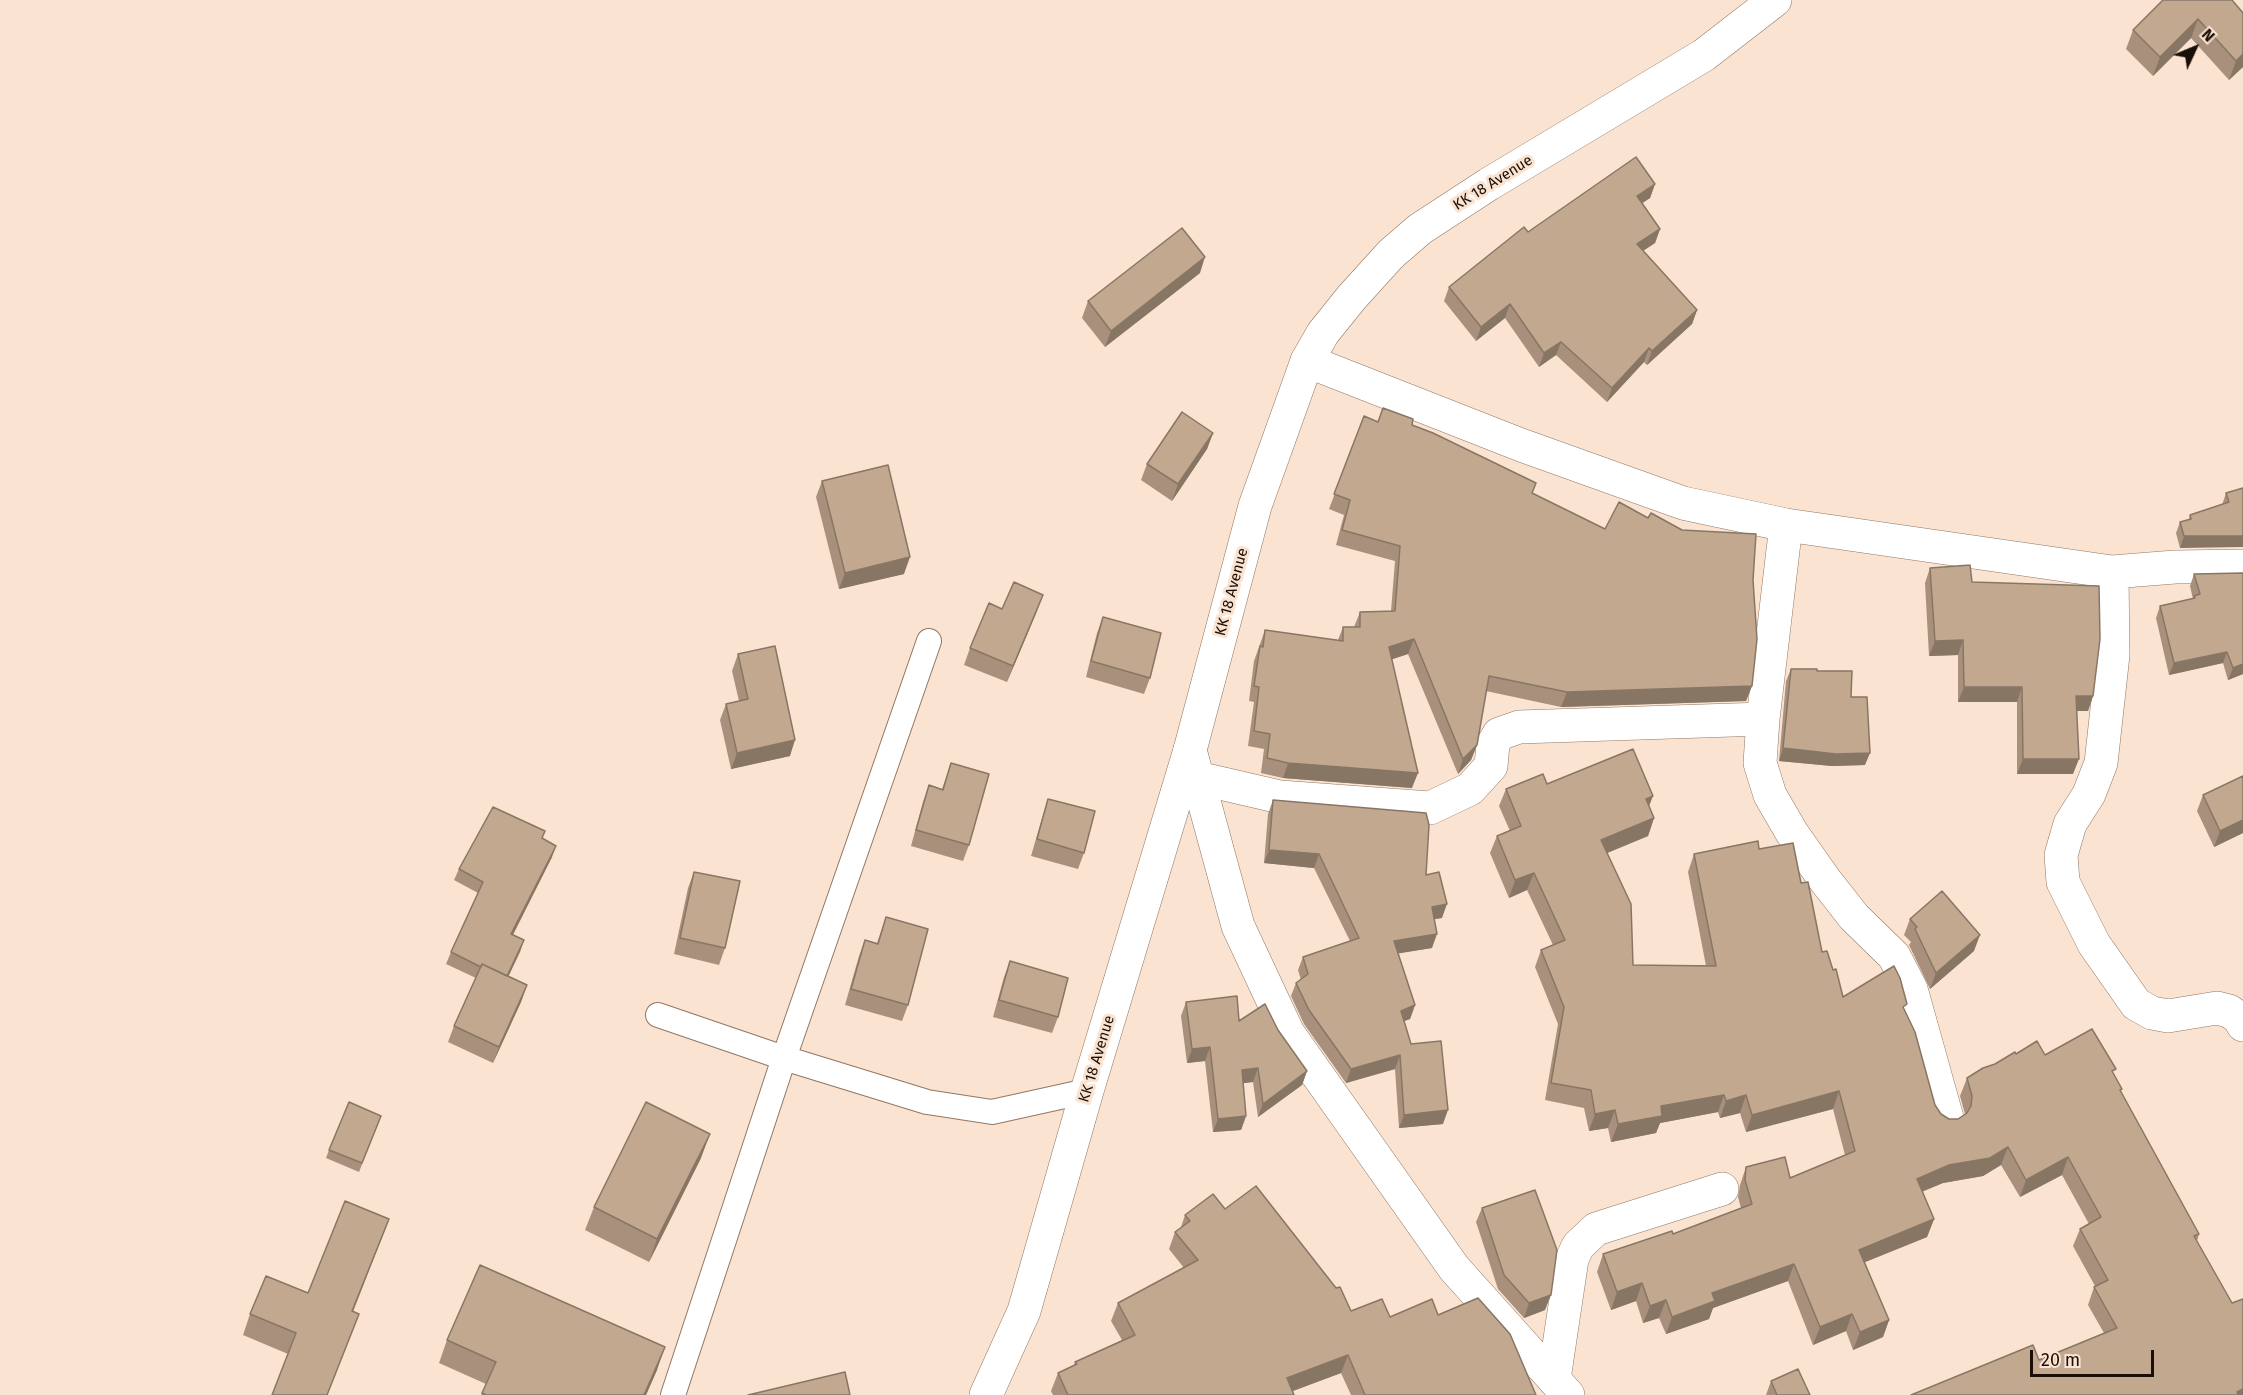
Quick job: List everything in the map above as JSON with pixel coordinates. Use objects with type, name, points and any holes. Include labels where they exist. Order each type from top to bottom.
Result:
[{"type":"street","name":"KK 18 Avenue","points":[[986,1395],[1024,1311],[1087,1091],[1194,764],[1255,506],[1307,361],[1323,333],[1352,297],[1391,254],[1420,229],[1489,184],[1704,55],[1776,0]]},
{"type":"street","points":[[1307,361],[1532,449],[1683,503],[1786,525],[2112,572],[2175,567],[2243,566]]},
{"type":"street","points":[[1786,525],[1760,763],[1770,795],[1792,833],[1854,917],[1894,956],[1911,989],[1947,1118]]},
{"type":"street","points":[[2112,572],[2113,656],[2101,763],[2089,794],[2070,824],[2061,855],[2063,882],[2094,944],[2136,1004],[2152,1013],[2168,1016],[2217,1008],[2229,1011],[2241,1018]]},
{"type":"street","points":[[1194,764],[1280,797],[1430,808],[1470,789],[1491,765],[1493,744],[1499,734],[1519,727],[1763,719]]},
{"type":"street","points":[[1194,764],[1238,926],[1287,1033],[1454,1268],[1561,1387]]},
{"type":"street","points":[[1561,1387],[1572,1259],[1578,1246],[1596,1229],[1722,1189]]},
{"type":"lane","points":[[673,1395],[784,1058],[929,641]]},
{"type":"lane","points":[[658,1015],[784,1058],[927,1102],[992,1112],[1087,1091]]},
{"type":"building","points":[[2163,0],[2232,0],[2243,13],[2243,54],[2236,61],[2198,19],[2160,57],[2133,30]]},
{"type":"building","points":[[1636,157],[1655,184],[1637,196],[1660,229],[1637,244],[1697,310],[1652,351],[1649,348],[1612,388],[1561,342],[1544,353],[1510,304],[1481,327],[1449,287],[1524,227],[1528,232]]},
{"type":"building","points":[[1182,228],[1205,257],[1111,331],[1088,301]]},
{"type":"building","points":[[1383,408],[1413,419],[1412,425],[1536,483],[1532,493],[1605,529],[1619,502],[1648,518],[1651,513],[1682,530],[1756,534],[1753,580],[1757,639],[1752,686],[1567,692],[1489,676],[1477,745],[1463,759],[1414,639],[1389,647],[1418,773],[1288,763],[1267,758],[1270,734],[1254,731],[1259,687],[1254,686],[1260,646],[1263,647],[1265,630],[1343,641],[1343,627],[1360,627],[1360,612],[1395,611],[1400,546],[1342,530],[1350,500],[1334,494],[1364,416],[1378,422]]},
{"type":"building","points":[[1182,412],[1213,433],[1178,484],[1147,464]]},
{"type":"building","points":[[888,465],[910,557],[845,573],[822,481]]},
{"type":"building","points":[[2243,488],[2243,536],[2184,536],[2180,522],[2191,519],[2190,515],[2229,502],[2226,493]]},
{"type":"building","points":[[1970,565],[1972,582],[2099,586],[2100,639],[2093,696],[2076,696],[2079,759],[2023,759],[2022,687],[1964,687],[1963,640],[1935,641],[1930,568]]},
{"type":"building","points":[[2243,573],[2243,664],[2233,668],[2227,652],[2174,663],[2160,606],[2195,598],[2194,596],[2200,594],[2194,574]]},
{"type":"building","points":[[1014,582],[1043,595],[1013,666],[970,648],[989,603],[1002,609]]},
{"type":"building","points":[[1103,617],[1161,633],[1150,678],[1091,661]]},
{"type":"building","points":[[775,646],[795,740],[737,753],[726,704],[748,699],[738,654]]},
{"type":"building","points":[[1791,669],[1852,671],[1851,697],[1867,697],[1870,753],[1836,754],[1783,748]]},
{"type":"building","points":[[1633,749],[1653,796],[1646,799],[1654,818],[1601,840],[1631,904],[1633,965],[1716,966],[1694,854],[1758,841],[1759,849],[1793,843],[1801,883],[1808,882],[1822,952],[1827,951],[1833,970],[1836,969],[1843,997],[1894,966],[1907,1004],[1903,1007],[1915,1032],[1935,1105],[1941,1114],[1949,1119],[1958,1119],[1967,1113],[1971,1106],[1972,1096],[1967,1078],[2037,1041],[2045,1055],[2092,1029],[2116,1069],[2112,1071],[2122,1089],[2120,1090],[2199,1234],[2194,1236],[2232,1303],[2243,1299],[2243,1389],[2237,1392],[2239,1395],[1911,1395],[2033,1345],[2039,1360],[2117,1328],[2094,1287],[2108,1280],[2080,1229],[2101,1217],[2068,1157],[2026,1180],[2008,1147],[1990,1158],[1949,1165],[1917,1179],[1934,1219],[1859,1250],[1889,1320],[1860,1332],[1852,1314],[1820,1327],[1794,1264],[1712,1293],[1715,1301],[1672,1317],[1666,1300],[1650,1306],[1642,1283],[1617,1292],[1603,1254],[1672,1231],[1673,1234],[1752,1204],[1745,1180],[1746,1167],[1785,1157],[1790,1178],[1855,1151],[1839,1091],[1752,1115],[1746,1095],[1726,1101],[1724,1095],[1661,1106],[1662,1116],[1618,1124],[1615,1110],[1595,1114],[1591,1090],[1551,1083],[1564,1007],[1541,950],[1565,940],[1534,873],[1515,880],[1497,836],[1521,826],[1506,789],[1543,774],[1547,784]]},
{"type":"building","points":[[951,763],[989,774],[969,845],[916,830],[929,785],[943,790]]},
{"type":"building","points":[[2243,776],[2243,820],[2220,831],[2203,795]]},
{"type":"building","points":[[1048,799],[1095,811],[1084,853],[1037,839]]},
{"type":"building","points":[[1273,800],[1426,813],[1429,825],[1426,875],[1439,872],[1447,904],[1432,907],[1437,934],[1394,941],[1415,1005],[1401,1011],[1411,1044],[1441,1041],[1448,1110],[1404,1115],[1400,1055],[1351,1069],[1309,1010],[1296,983],[1308,974],[1303,957],[1359,938],[1319,854],[1269,850]]},
{"type":"building","points":[[493,807],[545,831],[542,838],[556,846],[511,934],[524,940],[507,976],[482,964],[481,967],[451,952],[483,882],[459,869]]},
{"type":"building","points":[[694,872],[740,881],[725,948],[680,938]]},
{"type":"building","points":[[1942,891],[1980,935],[1936,973],[1915,929],[1917,927],[1910,919]]},
{"type":"building","points":[[886,917],[928,929],[908,1005],[851,989],[865,940],[878,944]]},
{"type":"building","points":[[1010,961],[1068,978],[1058,1017],[999,1000]]},
{"type":"building","points":[[482,964],[527,985],[499,1047],[454,1026]]},
{"type":"building","points":[[1237,996],[1239,1021],[1265,1004],[1278,1030],[1307,1071],[1263,1104],[1258,1068],[1242,1070],[1246,1116],[1218,1119],[1210,1047],[1192,1049],[1186,1002]]},
{"type":"building","points":[[349,1102],[381,1116],[362,1163],[329,1150]]},
{"type":"building","points":[[646,1102],[710,1134],[657,1239],[594,1207]]},
{"type":"building","points":[[1256,1186],[1336,1288],[1340,1287],[1351,1311],[1382,1299],[1390,1317],[1432,1299],[1438,1315],[1478,1298],[1510,1334],[1536,1395],[1365,1395],[1348,1355],[1287,1378],[1294,1395],[1068,1395],[1058,1373],[1077,1364],[1075,1362],[1135,1335],[1118,1303],[1198,1260],[1175,1232],[1190,1221],[1185,1215],[1213,1194],[1225,1209]]},
{"type":"building","points":[[1535,1190],[1557,1250],[1551,1295],[1529,1303],[1504,1275],[1482,1208]]},
{"type":"building","points":[[345,1201],[389,1219],[352,1311],[359,1314],[327,1395],[272,1395],[296,1333],[250,1314],[266,1276],[308,1293]]},
{"type":"building","points":[[480,1265],[665,1347],[644,1395],[486,1395],[482,1393],[496,1362],[447,1340]]},
{"type":"building","points":[[1798,1369],[1810,1395],[1777,1395],[1771,1381]]},
{"type":"building","points":[[845,1372],[850,1395],[748,1395]]}]
